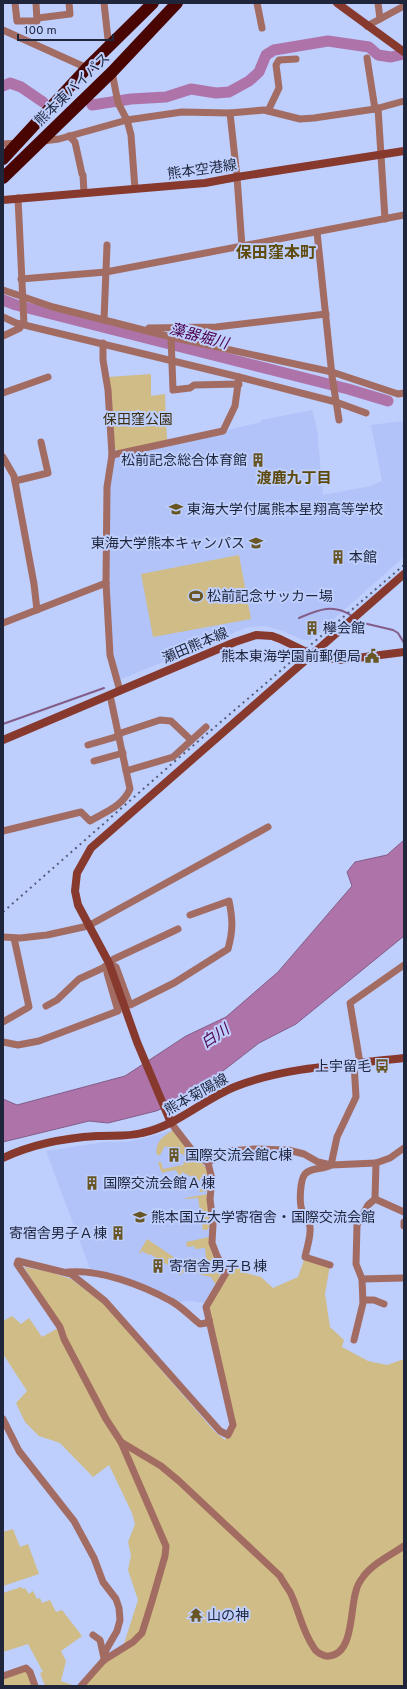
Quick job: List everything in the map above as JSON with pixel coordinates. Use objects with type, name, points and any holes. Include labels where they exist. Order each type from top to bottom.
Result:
[{"type":"highway","name":"熊本東バイパス","points":[[3,160],[87,68],[154,3]]},
{"type":"highway","name":"熊本東バイパス","points":[[3,178],[112,72],[177,3]]},
{"type":"main road","points":[[337,3],[402,50]]},
{"type":"main road","name":"熊本空港線","points":[[3,200],[135,189],[165,188],[404,151]]},
{"type":"main road","points":[[171,1123],[137,1042],[104,951],[88,926],[78,906],[75,891],[77,873],[91,848],[313,656],[404,574]]},
{"type":"main road","name":"瀬田熊本線","points":[[3,740],[235,642],[256,635],[272,636],[313,656],[340,660],[404,652]]},
{"type":"main road","name":"熊本菊陽線","points":[[3,1158],[37,1145],[71,1138],[141,1134],[171,1123],[231,1088],[276,1074],[404,1058]]},
{"type":"street","points":[[15,3],[17,21],[37,20],[38,18],[70,14],[69,3]]},
{"type":"street","points":[[36,3],[38,18]]},
{"type":"street","points":[[104,3],[109,48]]},
{"type":"street","points":[[257,3],[262,28]]},
{"type":"street","points":[[378,3],[380,19]]},
{"type":"street","points":[[367,26],[404,6]]},
{"type":"street","points":[[3,30],[87,68]]},
{"type":"street","points":[[268,111],[279,88],[276,65],[279,60],[296,58]]},
{"type":"street","points":[[367,58],[376,108],[385,219]]},
{"type":"street","points":[[112,72],[118,103],[127,120],[131,135],[135,189]]},
{"type":"street","points":[[40,141],[69,136],[127,120],[182,112],[230,113],[264,110],[300,119],[376,108],[404,102]]},
{"type":"street","points":[[230,113],[237,177],[242,247]]},
{"type":"street","points":[[69,136],[75,142],[83,175],[84,193]]},
{"type":"street","points":[[3,144],[18,143]]},
{"type":"street","points":[[3,336],[20,328],[22,324],[18,198]]},
{"type":"street","points":[[21,279],[106,272],[404,215]]},
{"type":"street","points":[[317,232],[332,374],[339,420]]},
{"type":"street","points":[[104,320],[107,245]]},
{"type":"street","points":[[3,290],[22,298],[139,328],[171,339],[332,374],[398,394],[404,394]]},
{"type":"street","points":[[139,328],[216,327],[326,314]]},
{"type":"street","points":[[3,317],[22,324],[103,343],[239,380],[336,402],[366,413]]},
{"type":"street","points":[[171,339],[173,390],[190,388],[194,385],[239,380]]},
{"type":"street","points":[[103,343],[103,360],[108,390],[112,455],[107,491],[106,583],[110,655],[120,691]]},
{"type":"street","points":[[3,393],[48,377]]},
{"type":"street","points":[[112,455],[223,431],[235,406],[239,380]]},
{"type":"street","points":[[15,481],[48,473],[41,442]]},
{"type":"street","points":[[3,457],[5,468],[14,476],[34,584],[37,610]]},
{"type":"street","points":[[3,623],[106,583]]},
{"type":"street","points":[[3,830],[81,812],[90,821],[118,806],[126,797],[130,790],[110,695]]},
{"type":"street","points":[[88,745],[160,720],[170,721],[191,740]]},
{"type":"street","points":[[126,771],[173,757],[206,727]]},
{"type":"street","points":[[94,761],[123,753]]},
{"type":"street","points":[[3,937],[14,938],[58,933],[88,926],[268,827]]},
{"type":"street","points":[[109,963],[116,967],[130,1005],[174,983],[228,949],[232,935],[233,918],[229,901],[190,916]]},
{"type":"street","points":[[46,1006],[57,1000],[79,979],[103,968],[114,959],[178,929]]},
{"type":"street","points":[[3,1022],[28,1007],[14,938]]},
{"type":"street","points":[[3,1042],[18,1045],[39,1041],[118,1011],[107,973],[109,963]]},
{"type":"street","points":[[330,1265],[305,1257],[310,1227],[309,1222],[301,1208],[301,1183],[305,1174],[309,1170],[326,1168],[331,1164],[337,1137],[356,1097],[357,1063],[350,1003],[404,965]]},
{"type":"street","points":[[81,1686],[104,1660],[133,1642],[142,1633],[165,1556],[166,1546],[121,1442],[106,1419],[64,1339],[60,1327],[17,1264],[18,1261],[71,1274],[106,1301],[220,1431],[228,1435],[232,1425],[206,1307],[226,1273],[212,1243],[213,1224],[210,1199],[212,1179],[208,1163],[191,1149],[171,1123]]},
{"type":"street","points":[[208,1163],[217,1156],[229,1151],[281,1149],[304,1154],[318,1162],[331,1164],[376,1163],[390,1158],[404,1148]]},
{"type":"street","points":[[354,1340],[363,1300],[362,1279],[356,1264],[357,1225],[368,1205],[375,1199],[376,1163]]},
{"type":"street","points":[[375,1199],[404,1212]]},
{"type":"street","points":[[66,1273],[81,1271],[117,1278],[172,1301],[200,1324],[206,1323],[209,1320]]},
{"type":"street","points":[[362,1279],[404,1278]]},
{"type":"street","points":[[363,1300],[374,1300],[384,1304]]},
{"type":"street","points":[[3,1419],[19,1451],[74,1521],[94,1558],[103,1582],[116,1599],[119,1608],[120,1620],[117,1631],[106,1650],[104,1660]]},
{"type":"street","points":[[121,1442],[161,1466],[179,1481],[280,1576],[290,1593],[302,1626],[314,1650],[325,1657],[335,1656],[339,1653],[344,1644],[352,1617],[356,1589],[363,1576],[373,1567],[404,1546]]},
{"type":"street","points":[[93,1634],[100,1640],[104,1660]]},
{"type":"street","points":[[3,1676],[26,1668],[30,1672],[35,1686]]},
{"type":"shaded area","name":"東海大学熊本キャンパス","points":[[312,410],[317,429],[323,495],[371,486],[382,481],[371,425],[404,421],[404,557],[310,640],[303,640],[283,631],[265,626],[248,627],[119,680],[112,643],[109,608],[109,482],[114,457],[261,422],[261,420]]},
{"type":"shaded area","name":"熊本国立大学寄宿舎・国際交流会館","points":[[176,1129],[188,1150],[206,1166],[211,1251],[221,1272],[205,1303],[192,1301],[181,1302],[135,1281],[90,1269],[46,1151],[105,1142],[125,1142],[146,1138]]},
{"type":"green space","name":"保田窪公園","points":[[151,374],[151,396],[165,394],[167,440],[118,451],[114,448],[108,377]]},
{"type":"green space","name":"松前記念サッカー場","points":[[239,555],[251,619],[153,637],[141,574]]},
{"type":"green space","points":[[176,1129],[183,1144],[205,1167],[208,1175],[209,1191],[199,1192],[204,1183],[182,1172],[180,1177],[176,1170],[164,1172],[164,1174],[161,1171],[158,1162],[161,1162],[163,1169],[183,1165],[186,1156],[165,1146],[160,1155],[157,1155],[157,1146],[161,1139]]},
{"type":"green space","points":[[208,1194],[210,1225],[207,1230],[203,1230],[198,1198],[185,1198]]},
{"type":"green space","points":[[209,1237],[211,1251],[221,1272],[216,1285],[211,1277],[199,1274],[191,1266],[180,1275],[178,1274],[179,1272],[150,1254],[149,1255],[142,1251],[140,1254],[139,1253],[147,1239],[181,1262],[186,1257],[186,1259],[206,1259],[205,1248],[195,1249],[194,1246],[187,1247],[186,1242]]},
{"type":"green space","points":[[305,1257],[330,1265],[325,1294],[330,1327],[344,1340],[342,1347],[368,1361],[387,1365],[404,1359],[404,1686],[81,1686],[104,1660],[122,1650],[138,1600],[128,1570],[131,1555],[128,1542],[135,1524],[132,1513],[109,1465],[93,1477],[60,1443],[39,1436],[25,1422],[16,1403],[27,1391],[3,1354],[3,1321],[12,1316],[21,1324],[29,1318],[42,1337],[60,1327],[24,1267],[50,1272],[71,1279],[103,1303],[215,1432],[225,1440],[232,1425],[206,1307],[226,1273],[236,1262],[246,1273],[261,1277],[273,1288],[298,1277]]},
{"type":"green space","points":[[13,1529],[20,1547],[28,1544],[39,1574],[3,1586],[3,1532]]},
{"type":"green space","points":[[21,1587],[23,1589],[25,1588],[29,1594],[33,1591],[37,1599],[40,1598],[42,1603],[50,1600],[56,1612],[62,1610],[82,1636],[61,1651],[66,1661],[61,1681],[75,1686],[45,1686],[40,1673],[43,1672],[28,1644],[3,1652],[3,1593]]},
{"type":"green space","points":[[26,1668],[35,1686],[3,1686],[3,1676]]},
{"type":"water","name":"白川","points":[[404,840],[404,936],[296,1024],[259,1043],[188,1098],[156,1111],[108,1123],[89,1121],[3,1142],[3,1099],[17,1105],[125,1076],[186,1036],[226,1017],[278,972],[352,886],[347,872],[355,862],[387,855]]},
{"type":"waterway","points":[[92,105],[131,99],[166,97],[191,89],[216,93],[229,92],[249,81],[259,72],[266,55],[274,50],[328,41],[369,47],[378,55],[391,57],[404,54]]},
{"type":"waterway","points":[[3,86],[10,83],[21,87],[43,102]]},
{"type":"waterway","name":"藻器堀川","points":[[3,300],[16,305],[348,389],[388,401]]},
{"type":"waterway","points":[[299,618],[313,612],[326,609],[338,610],[352,616]]},
{"type":"waterway","points":[[355,619],[359,622],[393,630],[398,633],[404,643]]},
{"type":"waterway","points":[[3,724],[104,688]]},
{"type":"railway","points":[[3,912],[174,762],[404,565]]},
{"type":"place","name":"松前記念総合体育館","points":[[258,460]]},
{"type":"place","name":"東海大学付属熊本星翔高等学校","points":[[176,509]]},
{"type":"place","name":"東海大学熊本キャンパス","points":[[256,543]]},
{"type":"place","name":"本館","points":[[338,557]]},
{"type":"place","name":"松前記念サッカー場","points":[[196,596]]},
{"type":"place","name":"欅会館","points":[[312,628]]},
{"type":"place","name":"熊本東海学園前郵便局","points":[[372,656]]},
{"type":"place","name":"上宇留毛","points":[[382,1066]]},
{"type":"place","name":"国際交流会館C棟","points":[[174,1155]]},
{"type":"place","name":"国際交流会館Ａ棟","points":[[92,1183]]},
{"type":"place","name":"熊本国立大学寄宿舎・国際交流会館","points":[[140,1217]]},
{"type":"place","name":"寄宿舎男子Ａ棟","points":[[118,1233]]},
{"type":"place","name":"寄宿舎男子Ｂ棟","points":[[158,1266]]},
{"type":"place","name":"山の神","points":[[196,1615]]},
{"type":"district","name":"保田窪本町","points":[[276,252]]},
{"type":"district","name":"渡鹿九丁目","points":[[294,478]]}]
